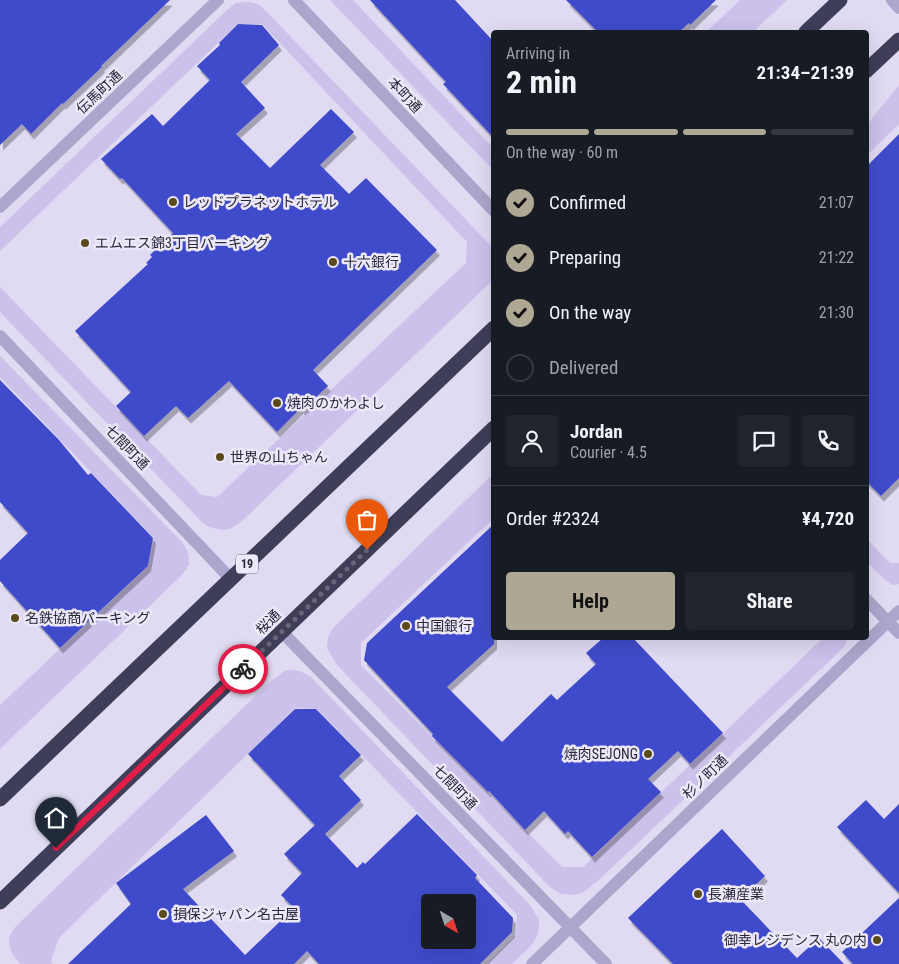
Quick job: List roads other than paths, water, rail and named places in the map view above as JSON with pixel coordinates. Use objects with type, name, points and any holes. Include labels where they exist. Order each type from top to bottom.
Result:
[{"type":"highway","points":[[808,30],[840,0]]},
{"type":"highway","points":[[869,68],[899,40]]},
{"type":"highway","name":"19","points":[[0,799],[491,331]]},
{"type":"highway","name":"桜通","points":[[0,902],[491,431]]},
{"type":"street","name":"伝馬町通","points":[[0,207],[218,0]]},
{"type":"street","name":"本町通","points":[[294,0],[491,208]]},
{"type":"street","points":[[892,0],[899,8]]},
{"type":"street","name":"七間町通","points":[[0,336],[231,579]]},
{"type":"street","points":[[869,602],[899,633]]},
{"type":"street","name":"杉ノ町通","points":[[869,639],[899,611]]},
{"type":"street","name":"七間町通","points":[[282,632],[606,964]]},
{"type":"street","name":"杉ノ町通","points":[[532,964],[868,640]]},
{"type":"place","name":"レッドプラネットホテル","points":[[173,202]]},
{"type":"place","name":"エムエス錦3丁目パーキング","points":[[85,243]]},
{"type":"place","name":"十六銀行","points":[[333,262]]},
{"type":"place","name":"焼肉のかわよし","points":[[277,403]]},
{"type":"place","name":"世界の山ちゃん","points":[[220,457]]},
{"type":"place","name":"名鉄協商パーキング","points":[[15,618]]},
{"type":"place","name":"中国銀行","points":[[406,626]]},
{"type":"place","name":"焼肉SEJONG","points":[[648,754]]},
{"type":"place","name":"長瀬産業","points":[[698,894]]},
{"type":"place","name":"損保ジャパン名古屋","points":[[163,914]]},
{"type":"place","name":"御幸レジデンス 丸の内","points":[[877,940]]}]
